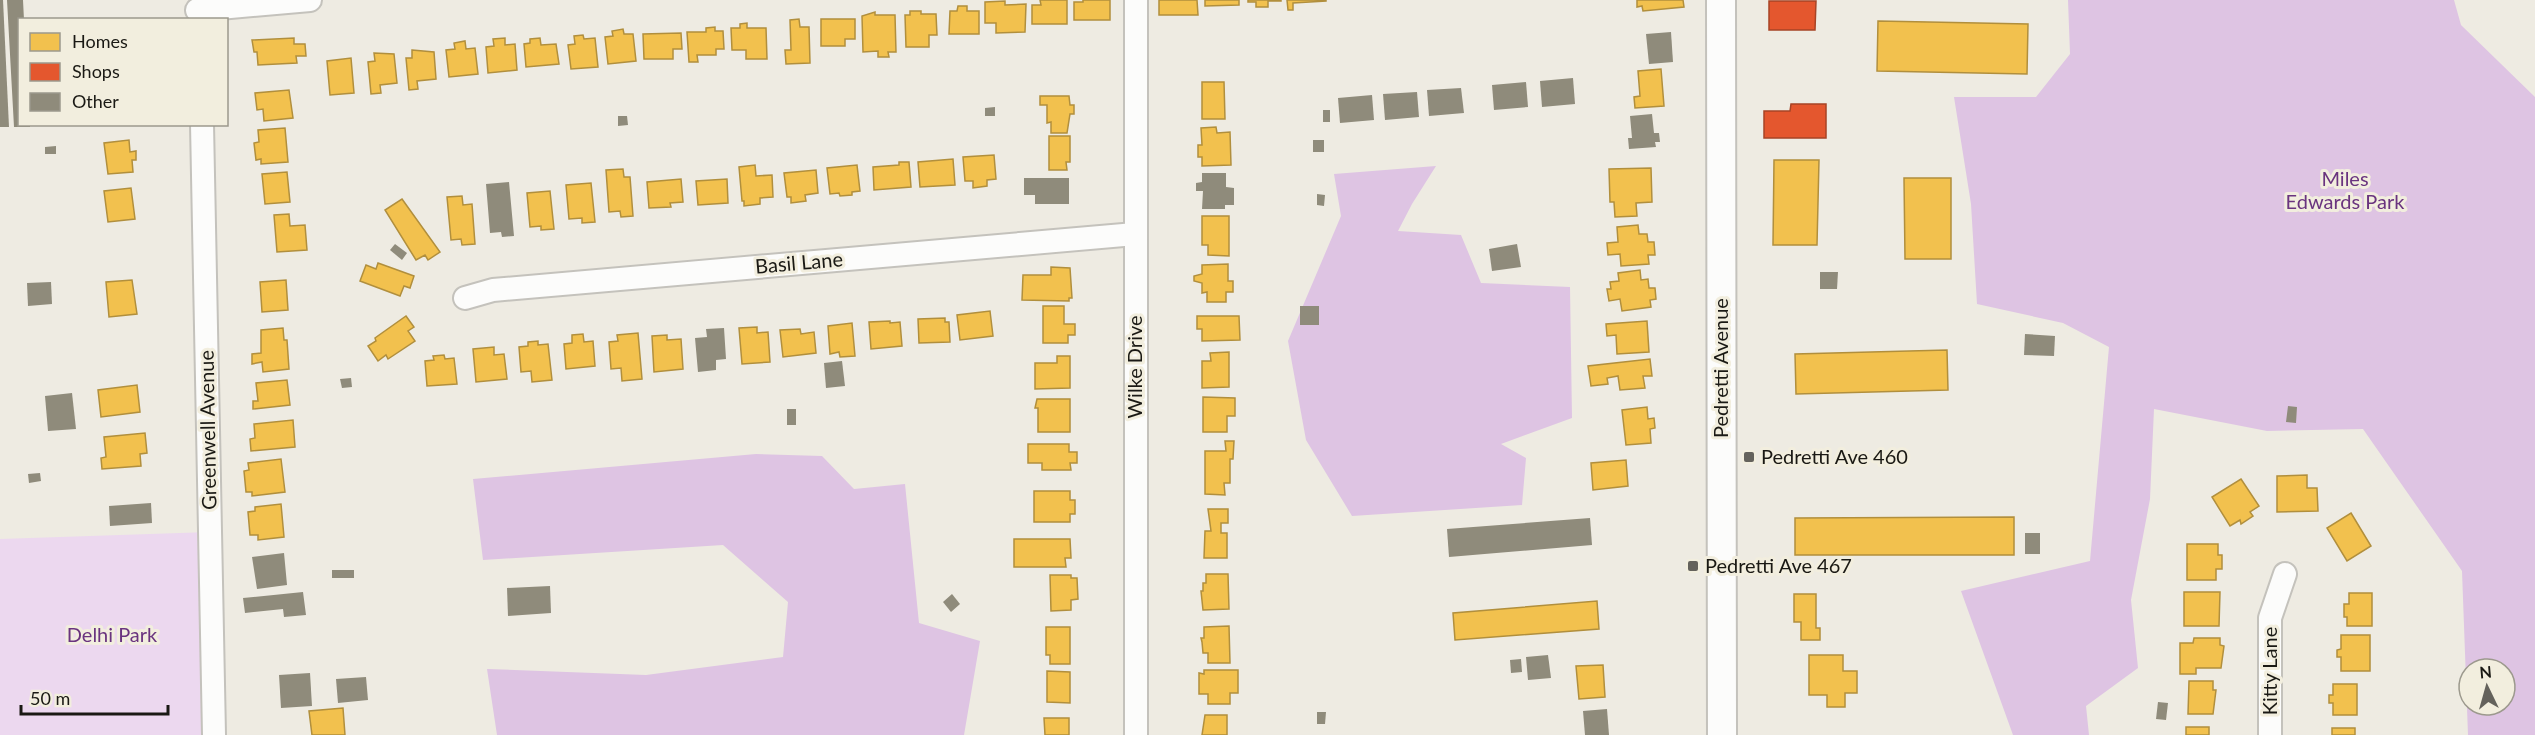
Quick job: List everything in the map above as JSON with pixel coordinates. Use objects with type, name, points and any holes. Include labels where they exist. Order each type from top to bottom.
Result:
[{"type":"street","points":[[196,10],[310,0]]},
{"type":"street","name":"Wilke Drive","points":[[1136,0],[1136,735]]},
{"type":"street","name":"Pedretti Avenue","points":[[1721,0],[1722,735]]},
{"type":"street","name":"Greenwell Avenue","points":[[202,126],[214,735]]},
{"type":"street","name":"Basil Lane","points":[[465,298],[493,291],[1135,234]]},
{"type":"street","name":"Kitty Lane","points":[[2270,735],[2270,618],[2284,574]]},
{"type":"green space","name":"Miles Edwards Park","points":[[2068,0],[2454,0],[2461,25],[2535,97],[2535,735],[2468,735],[2467,717],[2517,717],[2517,657],[2465,657],[2462,571],[2363,429],[2267,431],[2154,409],[2150,499],[2131,600],[2138,668],[2086,706],[2089,735],[2013,735],[1961,591],[2090,561],[2109,347],[2063,323],[1977,304],[1971,204],[1954,97],[2036,97],[2070,54]]},
{"type":"green space","points":[[1436,166],[1398,231],[1461,235],[1481,283],[1570,287],[1572,418],[1501,444],[1526,458],[1522,505],[1352,516],[1306,440],[1288,341],[1341,216],[1334,174]]},
{"type":"green space","points":[[756,454],[822,456],[854,489],[905,484],[919,623],[980,641],[964,735],[497,735],[487,669],[646,675],[783,657],[788,602],[723,545],[483,560],[473,479]]},
{"type":"green space","name":"Delhi Park","points":[[210,532],[214,735],[0,735],[0,539]]},
{"type":"building: Homes","points":[[1040,0],[1067,0],[1067,24],[1032,24],[1032,5],[1041,5]]},
{"type":"building: Homes","points":[[1083,0],[1110,0],[1110,20],[1074,20],[1074,2],[1083,2]]},
{"type":"building: Homes","points":[[1159,0],[1197,0],[1198,15],[1159,15]]},
{"type":"building: Homes","points":[[1205,0],[1239,0],[1239,5],[1205,6]]},
{"type":"building: Homes","points":[[1248,0],[1281,1],[1268,1],[1268,7],[1256,7],[1256,2],[1248,2]]},
{"type":"building: Homes","points":[[1287,0],[1326,1],[1293,3],[1293,10],[1288,10]]},
{"type":"building: Homes","points":[[1637,0],[1683,0],[1684,7],[1643,11],[1642,6],[1637,7]]},
{"type":"building: Homes","points":[[1005,1],[1005,5],[1026,4],[1025,32],[996,33],[996,23],[985,23],[985,2]]},
{"type":"building: Homes","points":[[958,6],[967,6],[967,11],[979,11],[979,34],[949,34],[950,11],[957,11]]},
{"type":"building: Homes","points":[[910,11],[936,14],[937,35],[929,35],[929,47],[906,47],[905,15],[910,15]]},
{"type":"building: Homes","points":[[875,12],[875,15],[895,15],[896,52],[888,52],[889,57],[878,57],[878,51],[863,52],[862,16]]},
{"type":"building: Homes","points":[[799,19],[800,27],[809,27],[810,63],[786,64],[785,50],[791,50],[790,20]]},
{"type":"building: Homes","points":[[821,19],[855,19],[855,39],[845,39],[845,46],[821,46]]},
{"type":"building: Homes","points":[[1878,21],[2028,24],[2027,74],[1877,71]]},
{"type":"building: Homes","points":[[747,23],[747,28],[766,28],[767,59],[746,59],[746,50],[732,50],[731,28],[740,28],[740,24]]},
{"type":"building: Homes","points":[[715,27],[715,31],[723,31],[724,49],[716,49],[716,55],[697,55],[698,62],[689,62],[687,32],[706,32],[706,28]]},
{"type":"building: Homes","points":[[623,29],[624,34],[633,34],[636,61],[608,64],[605,37],[613,36],[612,31]]},
{"type":"building: Homes","points":[[681,33],[682,49],[673,49],[673,59],[644,59],[643,34]]},
{"type":"building: Homes","points":[[583,35],[584,39],[595,38],[598,67],[571,69],[568,45],[575,44],[574,36]]},
{"type":"building: Homes","points":[[294,38],[294,44],[305,44],[306,56],[296,56],[297,63],[258,65],[257,52],[254,52],[252,40]]},
{"type":"building: Homes","points":[[505,38],[505,45],[515,44],[517,70],[488,73],[486,47],[494,46],[493,39]]},
{"type":"building: Homes","points":[[540,38],[541,45],[556,44],[559,64],[526,67],[524,44],[530,43],[530,39]]},
{"type":"building: Homes","points":[[465,41],[466,49],[475,48],[478,74],[449,77],[446,50],[455,49],[454,43]]},
{"type":"building: Homes","points":[[412,50],[434,52],[436,79],[417,81],[418,89],[409,90],[406,58],[412,58]]},
{"type":"building: Homes","points":[[374,53],[394,54],[397,83],[380,85],[381,93],[371,94],[368,62],[375,61]]},
{"type":"building: Homes","points":[[351,58],[354,93],[330,95],[327,61]]},
{"type":"building: Homes","points":[[1661,69],[1664,106],[1635,108],[1634,97],[1640,96],[1638,71]]},
{"type":"building: Homes","points":[[1202,82],[1224,82],[1225,119],[1202,119]]},
{"type":"building: Homes","points":[[289,90],[293,118],[264,121],[263,109],[257,110],[255,93]]},
{"type":"building: Homes","points":[[1040,96],[1069,96],[1070,105],[1074,105],[1074,114],[1070,114],[1067,133],[1051,133],[1051,122],[1047,123],[1047,105],[1040,105]]},
{"type":"building: Homes","points":[[1216,127],[1217,133],[1230,132],[1231,165],[1202,166],[1202,157],[1198,157],[1198,145],[1202,145],[1201,128]]},
{"type":"building: Homes","points":[[285,128],[288,162],[261,164],[261,159],[256,160],[254,143],[259,142],[258,130]]},
{"type":"building: Homes","points":[[1049,136],[1070,136],[1070,162],[1066,162],[1067,170],[1049,170]]},
{"type":"building: Homes","points":[[129,140],[130,152],[136,151],[136,160],[132,160],[133,172],[108,174],[104,143]]},
{"type":"building: Homes","points":[[994,155],[996,179],[987,180],[987,186],[973,188],[973,181],[965,181],[963,157]]},
{"type":"building: Homes","points":[[953,159],[955,185],[920,187],[918,162]]},
{"type":"building: Homes","points":[[1774,160],[1819,160],[1817,245],[1773,245]]},
{"type":"building: Homes","points":[[899,162],[909,162],[911,187],[874,190],[873,167],[899,165]]},
{"type":"building: Homes","points":[[755,165],[756,176],[772,175],[773,197],[760,198],[760,204],[744,206],[739,167]]},
{"type":"building: Homes","points":[[857,165],[860,191],[852,192],[852,195],[830,194],[827,168]]},
{"type":"building: Homes","points":[[1651,168],[1652,202],[1636,203],[1637,216],[1615,217],[1614,202],[1610,202],[1609,169]]},
{"type":"building: Homes","points":[[623,169],[624,177],[630,177],[633,216],[621,217],[620,211],[609,212],[606,170]]},
{"type":"building: Homes","points":[[816,170],[818,193],[805,195],[806,201],[791,203],[791,197],[787,197],[784,173]]},
{"type":"building: Homes","points":[[287,172],[290,202],[265,204],[262,174]]},
{"type":"building: Homes","points":[[1904,178],[1951,178],[1951,259],[1905,259]]},
{"type":"building: Homes","points":[[681,179],[683,202],[670,203],[671,207],[649,208],[647,182]]},
{"type":"building: Homes","points":[[727,179],[728,203],[698,205],[696,181]]},
{"type":"building: Homes","points":[[591,183],[595,222],[582,223],[582,218],[569,219],[566,185]]},
{"type":"building: Homes","points":[[131,188],[135,219],[108,222],[104,191]]},
{"type":"building: Homes","points":[[550,191],[554,229],[541,230],[541,226],[530,227],[527,193]]},
{"type":"building: Homes","points":[[462,196],[463,205],[472,204],[475,244],[462,245],[461,239],[451,240],[447,197]]},
{"type":"building: Homes","points":[[402,199],[440,252],[428,260],[425,255],[416,260],[385,210]]},
{"type":"building: Homes","points":[[289,214],[290,226],[305,225],[307,250],[277,252],[274,215]]},
{"type":"building: Homes","points":[[1202,216],[1229,216],[1229,256],[1208,255],[1208,245],[1202,245]]},
{"type":"building: Homes","points":[[1638,225],[1639,234],[1647,234],[1648,242],[1654,242],[1655,255],[1648,255],[1649,264],[1621,266],[1620,254],[1608,255],[1607,243],[1618,242],[1617,227]]},
{"type":"building: Homes","points":[[378,263],[414,276],[410,288],[404,286],[400,296],[360,281],[366,265],[376,269]]},
{"type":"building: Homes","points":[[1228,264],[1228,281],[1233,281],[1233,292],[1226,292],[1226,302],[1207,302],[1207,292],[1202,293],[1202,283],[1194,281],[1194,276],[1202,274],[1202,265]]},
{"type":"building: Homes","points":[[1051,267],[1070,268],[1072,298],[1069,298],[1069,301],[1022,300],[1023,275],[1051,275]]},
{"type":"building: Homes","points":[[1640,270],[1641,280],[1648,279],[1649,288],[1655,288],[1656,299],[1650,300],[1651,307],[1622,311],[1620,299],[1609,301],[1607,289],[1611,289],[1610,282],[1619,281],[1618,273]]},
{"type":"building: Homes","points":[[132,280],[137,314],[109,317],[106,282]]},
{"type":"building: Homes","points":[[286,280],[288,310],[262,312],[260,282]]},
{"type":"building: Homes","points":[[1043,306],[1064,306],[1064,324],[1075,324],[1075,335],[1068,335],[1068,343],[1043,343]]},
{"type":"building: Homes","points":[[990,311],[993,336],[960,340],[957,315]]},
{"type":"building: Homes","points":[[406,316],[414,327],[408,331],[415,341],[388,359],[386,355],[378,361],[368,346],[376,341],[375,338]]},
{"type":"building: Homes","points":[[1197,316],[1239,316],[1240,340],[1202,341],[1202,329],[1197,329]]},
{"type":"building: Homes","points":[[945,318],[945,322],[949,322],[950,342],[919,343],[918,319]]},
{"type":"building: Homes","points":[[890,321],[890,323],[900,322],[902,346],[871,349],[869,322]]},
{"type":"building: Homes","points":[[1647,321],[1649,352],[1617,354],[1616,335],[1607,336],[1606,324]]},
{"type":"building: Homes","points":[[852,323],[855,356],[840,357],[839,352],[830,354],[828,326]]},
{"type":"building: Homes","points":[[757,327],[757,333],[768,332],[770,362],[742,364],[739,328]]},
{"type":"building: Homes","points":[[283,328],[284,340],[287,340],[289,369],[263,372],[262,362],[252,364],[252,354],[261,353],[261,330]]},
{"type":"building: Homes","points":[[800,329],[801,334],[814,332],[816,353],[783,357],[780,330]]},
{"type":"building: Homes","points":[[638,333],[642,379],[622,381],[621,368],[611,369],[609,342],[618,341],[617,335]]},
{"type":"building: Homes","points":[[583,334],[584,342],[593,341],[595,366],[566,369],[564,344],[572,343],[572,335]]},
{"type":"building: Homes","points":[[667,335],[667,340],[681,339],[683,369],[654,372],[652,336]]},
{"type":"building: Homes","points":[[538,341],[538,345],[548,344],[552,380],[532,382],[531,371],[521,372],[519,347],[528,346],[528,342]]},
{"type":"building: Homes","points":[[494,347],[494,355],[504,354],[507,379],[476,382],[473,349]]},
{"type":"building: Homes","points":[[1947,350],[1948,390],[1796,394],[1795,354]]},
{"type":"building: Homes","points":[[1229,352],[1229,387],[1202,388],[1202,361],[1211,361],[1210,353]]},
{"type":"building: Homes","points":[[444,355],[445,359],[454,358],[457,384],[427,386],[425,361],[434,360],[433,356]]},
{"type":"building: Homes","points":[[1057,356],[1070,356],[1070,388],[1035,389],[1035,363],[1057,363]]},
{"type":"building: Homes","points":[[1650,359],[1652,376],[1643,376],[1645,388],[1620,390],[1618,376],[1607,378],[1608,384],[1591,386],[1588,366]]},
{"type":"building: Homes","points":[[287,380],[290,405],[253,409],[253,401],[258,401],[256,383]]},
{"type":"building: Homes","points":[[137,385],[140,412],[101,417],[98,390]]},
{"type":"building: Homes","points":[[1203,397],[1235,398],[1235,416],[1227,416],[1227,432],[1203,432]]},
{"type":"building: Homes","points":[[1037,399],[1070,399],[1070,432],[1038,432],[1038,408],[1035,408]]},
{"type":"building: Homes","points":[[1647,407],[1648,419],[1654,418],[1655,428],[1650,429],[1651,443],[1626,445],[1622,410]]},
{"type":"building: Homes","points":[[293,420],[295,447],[251,451],[250,439],[255,438],[254,424]]},
{"type":"building: Homes","points":[[145,433],[147,453],[140,454],[141,466],[102,469],[101,458],[106,457],[104,437]]},
{"type":"building: Homes","points":[[1225,441],[1234,441],[1233,459],[1230,459],[1230,483],[1224,483],[1225,495],[1205,494],[1205,451],[1226,451]]},
{"type":"building: Homes","points":[[1028,444],[1069,444],[1069,452],[1077,452],[1077,463],[1070,463],[1071,470],[1042,470],[1042,463],[1028,463]]},
{"type":"building: Homes","points":[[281,459],[285,492],[252,496],[252,492],[246,492],[244,471],[249,470],[248,463]]},
{"type":"building: Homes","points":[[1626,460],[1628,486],[1593,490],[1591,463]]},
{"type":"building: Homes","points":[[2307,475],[2307,488],[2317,488],[2318,511],[2277,512],[2277,476]]},
{"type":"building: Homes","points":[[2241,479],[2259,506],[2250,512],[2253,516],[2241,524],[2240,520],[2230,526],[2212,497]]},
{"type":"building: Homes","points":[[1034,491],[1070,491],[1070,500],[1075,500],[1075,514],[1070,514],[1070,522],[1034,522]]},
{"type":"building: Homes","points":[[281,504],[284,537],[258,540],[258,535],[250,535],[248,512],[255,511],[255,507]]},
{"type":"building: Homes","points":[[1208,509],[1228,509],[1228,523],[1221,523],[1221,533],[1227,533],[1227,558],[1204,558],[1205,531],[1211,531]]},
{"type":"building: Homes","points":[[2351,513],[2371,546],[2347,561],[2327,528]]},
{"type":"building: Homes","points":[[2014,517],[2014,555],[1795,555],[1795,518]]},
{"type":"building: Homes","points":[[1014,539],[1070,539],[1071,558],[1065,558],[1066,567],[1014,567]]},
{"type":"building: Homes","points":[[2187,544],[2218,544],[2218,555],[2222,555],[2222,569],[2216,569],[2216,580],[2187,580]]},
{"type":"building: Homes","points":[[1206,574],[1228,574],[1229,609],[1203,610],[1201,591],[1203,591],[1203,583],[1206,583]]},
{"type":"building: Homes","points":[[1050,575],[1071,575],[1071,578],[1077,578],[1078,599],[1071,600],[1071,610],[1051,611]]},
{"type":"building: Homes","points":[[2184,592],[2220,592],[2219,626],[2184,626]]},
{"type":"building: Homes","points":[[2349,593],[2372,593],[2372,626],[2347,626],[2344,604],[2349,604]]},
{"type":"building: Homes","points":[[1794,594],[1816,594],[1816,628],[1820,628],[1820,640],[1801,640],[1801,622],[1794,622]]},
{"type":"building: Homes","points":[[1597,601],[1599,629],[1455,640],[1453,613]]},
{"type":"building: Homes","points":[[1229,626],[1230,663],[1208,663],[1208,653],[1203,653],[1201,638],[1204,638],[1204,627]]},
{"type":"building: Homes","points":[[1046,627],[1070,627],[1070,664],[1050,664],[1050,655],[1046,655]]},
{"type":"building: Homes","points":[[2341,635],[2370,635],[2370,671],[2341,671],[2341,657],[2337,657],[2337,650],[2341,649]]},
{"type":"building: Homes","points":[[2194,638],[2220,638],[2220,645],[2224,646],[2221,668],[2196,668],[2196,674],[2180,674],[2180,643],[2193,643]]},
{"type":"building: Homes","points":[[1809,655],[1843,655],[1843,671],[1857,671],[1857,693],[1845,693],[1845,707],[1827,707],[1827,695],[1809,695]]},
{"type":"building: Homes","points":[[1603,665],[1605,697],[1579,699],[1576,666]]},
{"type":"building: Homes","points":[[1204,670],[1238,670],[1238,693],[1230,693],[1230,704],[1208,704],[1208,694],[1199,694],[1199,673],[1204,674]]},
{"type":"building: Homes","points":[[1047,671],[1070,672],[1070,703],[1047,702]]},
{"type":"building: Homes","points":[[2189,681],[2213,681],[2213,690],[2216,690],[2213,714],[2188,714]]},
{"type":"building: Homes","points":[[2333,684],[2357,684],[2357,715],[2333,715],[2333,703],[2329,703],[2329,695],[2333,695]]},
{"type":"building: Homes","points":[[343,708],[345,735],[312,735],[309,711]]},
{"type":"building: Homes","points":[[1205,715],[1227,715],[1227,735],[1202,735]]},
{"type":"building: Homes","points":[[1044,718],[1069,718],[1069,735],[1045,735]]},
{"type":"building: Homes","points":[[2186,727],[2209,727],[2209,735],[2186,735]]},
{"type":"building: Homes","points":[[2332,728],[2355,728],[2355,735],[2332,735]]},
{"type":"building: Shops","points":[[1769,1],[1816,1],[1815,30],[1769,30]]},
{"type":"building: Shops","points":[[1791,104],[1826,104],[1826,138],[1764,138],[1764,111],[1790,111]]},
{"type":"building: Other","points":[[0,0],[3,0],[9,127],[0,127]]},
{"type":"building: Other","points":[[7,0],[23,0],[24,18],[18,18],[18,126],[30,127],[14,127]]},
{"type":"building: Other","points":[[1671,32],[1673,62],[1649,64],[1646,34]]},
{"type":"building: Other","points":[[1573,78],[1575,104],[1542,107],[1540,81]]},
{"type":"building: Other","points":[[1526,82],[1528,107],[1494,110],[1492,85]]},
{"type":"building: Other","points":[[1461,88],[1464,113],[1429,116],[1427,90]]},
{"type":"building: Other","points":[[1417,92],[1419,117],[1385,120],[1383,94]]},
{"type":"building: Other","points":[[1372,95],[1374,120],[1340,123],[1338,98]]},
{"type":"building: Other","points":[[995,107],[995,116],[985,116],[985,108]]},
{"type":"building: Other","points":[[1323,110],[1330,110],[1330,122],[1323,122]]},
{"type":"building: Other","points":[[1652,114],[1654,133],[1659,133],[1660,142],[1655,142],[1656,147],[1629,149],[1628,138],[1632,138],[1630,116]]},
{"type":"building: Other","points":[[618,116],[627,116],[628,125],[618,126]]},
{"type":"building: Other","points":[[1313,140],[1324,140],[1324,152],[1313,152]]},
{"type":"building: Other","points":[[56,146],[56,154],[45,154],[45,147]]},
{"type":"building: Other","points":[[1202,173],[1226,173],[1226,187],[1234,188],[1234,205],[1225,205],[1225,209],[1202,209],[1203,191],[1196,191],[1196,183],[1202,182]]},
{"type":"building: Other","points":[[1024,178],[1069,178],[1069,204],[1035,204],[1035,195],[1024,195]]},
{"type":"building: Other","points":[[509,182],[514,236],[502,237],[501,232],[490,233],[486,184]]},
{"type":"building: Other","points":[[1317,194],[1325,195],[1324,206],[1317,205]]},
{"type":"building: Other","points":[[395,244],[407,253],[402,260],[390,250]]},
{"type":"building: Other","points":[[1517,244],[1521,267],[1492,271],[1489,249]]},
{"type":"building: Other","points":[[1820,272],[1838,272],[1837,289],[1820,289]]},
{"type":"building: Other","points":[[51,282],[52,304],[28,306],[27,283]]},
{"type":"building: Other","points":[[1300,306],[1319,306],[1319,325],[1300,325]]},
{"type":"building: Other","points":[[724,328],[726,359],[716,360],[716,370],[698,372],[695,338],[707,337],[706,329]]},
{"type":"building: Other","points":[[2025,334],[2055,336],[2054,356],[2024,355]]},
{"type":"building: Other","points":[[842,361],[845,386],[826,388],[824,363]]},
{"type":"building: Other","points":[[351,378],[352,387],[342,388],[340,379]]},
{"type":"building: Other","points":[[72,393],[76,429],[48,431],[45,396]]},
{"type":"building: Other","points":[[2288,406],[2297,407],[2296,423],[2286,422]]},
{"type":"building: Other","points":[[787,409],[796,409],[796,425],[787,425]]},
{"type":"building: Other","points":[[40,473],[41,481],[29,483],[28,474]]},
{"type":"building: Other","points":[[151,503],[152,523],[110,526],[109,506]]},
{"type":"building: Other","points":[[1590,518],[1592,545],[1449,557],[1447,529]]},
{"type":"building: Other","points":[[2025,533],[2040,533],[2040,554],[2025,554]]},
{"type":"building: Other","points":[[284,553],[287,585],[257,589],[252,557]]},
{"type":"building: Other","points":[[332,570],[354,570],[354,578],[332,578]]},
{"type":"building: Other","points":[[550,586],[551,613],[508,616],[507,588]]},
{"type":"building: Other","points":[[303,592],[306,615],[284,617],[283,609],[245,613],[243,598]]},
{"type":"building: Other","points":[[952,594],[960,604],[951,612],[943,602]]},
{"type":"building: Other","points":[[1548,655],[1551,678],[1528,680],[1526,657]]},
{"type":"building: Other","points":[[1521,659],[1522,672],[1511,673],[1510,660]]},
{"type":"building: Other","points":[[310,673],[312,706],[281,708],[279,675]]},
{"type":"building: Other","points":[[366,677],[368,700],[338,703],[336,679]]},
{"type":"building: Other","points":[[2158,702],[2168,703],[2166,720],[2156,719]]},
{"type":"building: Other","points":[[1607,709],[1609,735],[1585,735],[1583,711]]},
{"type":"building: Other","points":[[1317,712],[1326,712],[1325,724],[1317,724]]},
{"type":"place","name":"Pedretti Ave 460","points":[[1749,457]]},
{"type":"place","name":"Pedretti Ave 467","points":[[1693,566]]}]
